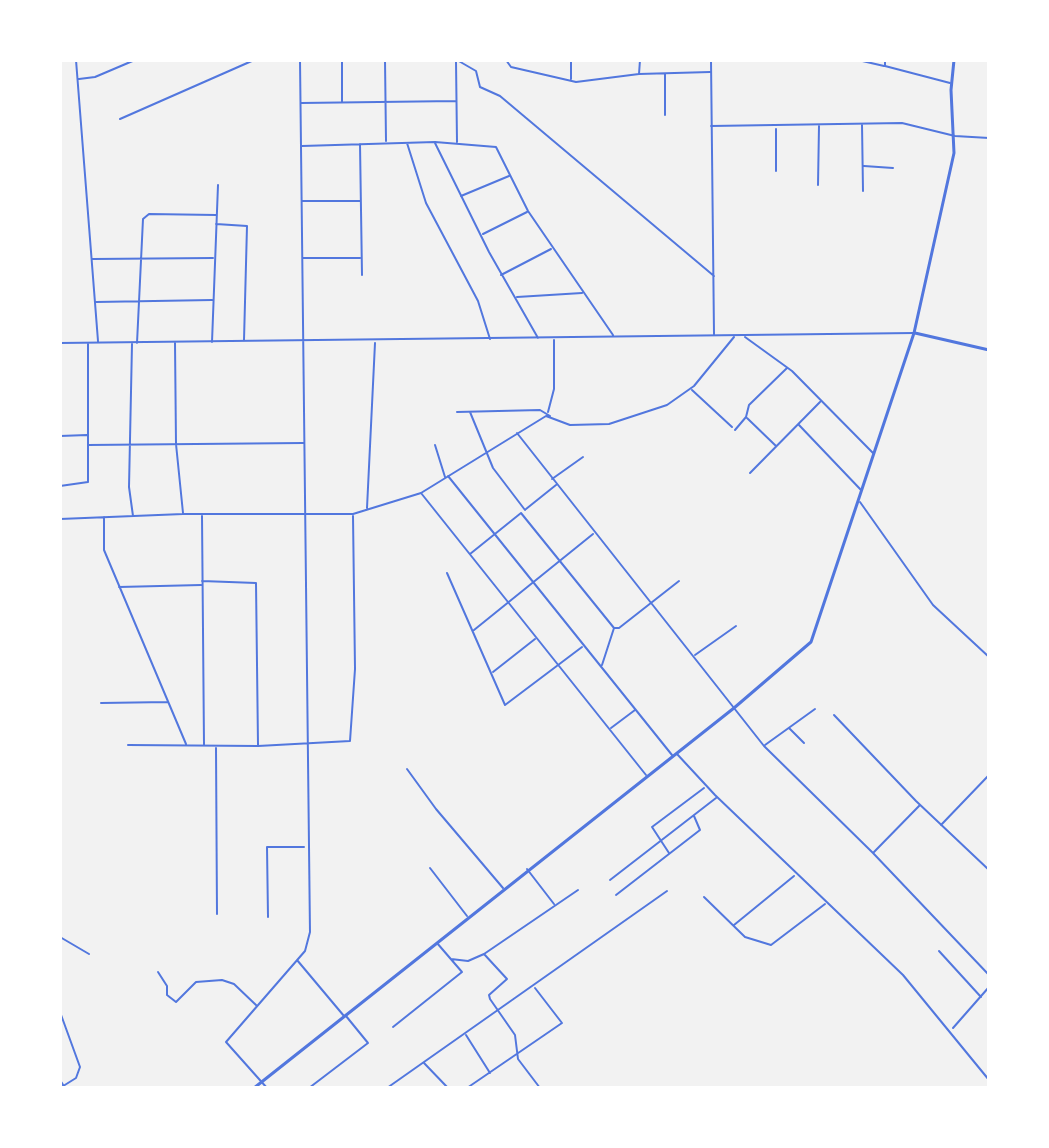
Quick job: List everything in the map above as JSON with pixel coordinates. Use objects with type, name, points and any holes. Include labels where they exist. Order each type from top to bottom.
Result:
[{"type":"street","points":[[76,60],[98,343]]},
{"type":"street","points":[[78,79],[95,77],[135,60]]},
{"type":"street","points":[[120,119],[254,60]]},
{"type":"street","points":[[267,1088],[227,1046],[229,1037],[305,951],[310,932],[306,847],[300,60]]},
{"type":"street","points":[[342,60],[342,102]]},
{"type":"street","points":[[385,60],[386,142]]},
{"type":"street","points":[[457,144],[456,60],[476,71],[480,87],[500,96],[714,276]]},
{"type":"street","points":[[506,60],[511,67],[571,81],[639,74],[711,72]]},
{"type":"street","points":[[571,60],[571,81]]},
{"type":"street","points":[[639,74],[640,60]]},
{"type":"street","points":[[711,60],[714,336]]},
{"type":"street","points":[[858,60],[951,83]]},
{"type":"street","points":[[885,60],[885,66]]},
{"type":"street","points":[[254,1088],[734,708],[811,642],[914,333],[955,136],[951,83],[954,60]]},
{"type":"street","points":[[665,73],[665,115]]},
{"type":"street","points":[[301,103],[456,101]]},
{"type":"street","points":[[818,185],[819,124]]},
{"type":"street","points":[[862,124],[863,191]]},
{"type":"street","points":[[711,126],[915,124],[955,136],[989,138]]},
{"type":"street","points":[[776,126],[776,171]]},
{"type":"street","points":[[407,142],[426,203],[478,301],[490,339]]},
{"type":"street","points":[[301,146],[435,142],[496,147],[528,211],[614,336]]},
{"type":"street","points":[[435,142],[501,275],[538,338]]},
{"type":"street","points":[[360,144],[362,275]]},
{"type":"street","points":[[863,166],[893,168]]},
{"type":"street","points":[[461,196],[510,175]]},
{"type":"street","points":[[212,343],[218,185]]},
{"type":"street","points":[[301,201],[361,201]]},
{"type":"street","points":[[480,235],[528,211]]},
{"type":"street","points":[[137,343],[140,258],[146,216],[216,215]]},
{"type":"street","points":[[216,224],[247,226],[244,341]]},
{"type":"street","points":[[501,275],[552,248]]},
{"type":"street","points":[[93,259],[215,258]]},
{"type":"street","points":[[303,258],[361,258]]},
{"type":"street","points":[[515,298],[583,292]]},
{"type":"street","points":[[96,302],[213,300]]},
{"type":"street","points":[[60,343],[914,333],[989,350]]},
{"type":"street","points":[[457,412],[549,414],[570,425],[609,424],[667,405],[691,389],[734,336]]},
{"type":"street","points":[[744,336],[788,367],[875,455]]},
{"type":"street","points":[[549,414],[554,389],[554,338]]},
{"type":"street","points":[[367,509],[376,340]]},
{"type":"street","points":[[60,486],[87,484],[88,342]]},
{"type":"street","points":[[175,342],[176,444],[183,514]]},
{"type":"street","points":[[132,343],[129,487],[133,516]]},
{"type":"street","points":[[691,389],[733,428],[746,417],[749,405],[788,367]]},
{"type":"street","points":[[750,473],[821,401]]},
{"type":"street","points":[[470,412],[484,453],[523,512],[614,628]]},
{"type":"street","points":[[60,519],[183,514],[304,517],[353,514],[421,493],[549,414]]},
{"type":"street","points":[[746,417],[776,446]]},
{"type":"street","points":[[798,424],[863,492]]},
{"type":"street","points":[[516,432],[764,746],[873,853],[989,975]]},
{"type":"street","points":[[60,436],[89,435]]},
{"type":"street","points":[[88,445],[304,443]]},
{"type":"street","points":[[435,445],[446,477],[496,534],[636,710],[717,797],[903,975],[952,1030],[989,1080]]},
{"type":"street","points":[[552,479],[583,457]]},
{"type":"street","points":[[470,554],[557,485]]},
{"type":"street","points":[[421,493],[646,776]]},
{"type":"street","points":[[859,502],[933,605],[989,657]]},
{"type":"street","points":[[128,745],[216,747],[342,744],[353,738],[353,514]]},
{"type":"street","points":[[202,516],[204,746]]},
{"type":"street","points":[[104,517],[104,550],[186,745]]},
{"type":"street","points":[[473,630],[594,533]]},
{"type":"street","points":[[447,573],[507,706],[584,645]]},
{"type":"street","points":[[614,628],[619,628],[679,581]]},
{"type":"street","points":[[119,587],[256,583],[258,746]]},
{"type":"street","points":[[694,655],[736,626]]},
{"type":"street","points":[[602,667],[614,628]]},
{"type":"street","points":[[491,673],[536,638]]},
{"type":"street","points":[[101,703],[170,702]]},
{"type":"street","points":[[764,746],[815,709]]},
{"type":"street","points":[[610,729],[636,710]]},
{"type":"street","points":[[834,715],[920,805],[989,870]]},
{"type":"street","points":[[788,727],[804,743]]},
{"type":"street","points":[[216,747],[217,914]]},
{"type":"street","points":[[407,769],[436,809],[503,888]]},
{"type":"street","points":[[941,825],[989,775]]},
{"type":"street","points":[[669,854],[652,827],[706,786]]},
{"type":"street","points":[[610,880],[717,797]]},
{"type":"street","points":[[873,853],[920,805]]},
{"type":"street","points":[[616,895],[700,830],[693,815]]},
{"type":"street","points":[[268,917],[267,847],[306,847]]},
{"type":"street","points":[[430,868],[467,917]]},
{"type":"street","points":[[527,869],[555,905]]},
{"type":"street","points":[[733,926],[796,874]]},
{"type":"street","points":[[451,959],[468,961],[484,954],[578,890]]},
{"type":"street","points":[[387,1088],[667,891]]},
{"type":"street","points":[[704,897],[745,937],[775,944],[826,903]]},
{"type":"street","points":[[989,933],[989,939]]},
{"type":"street","points":[[60,937],[89,954]]},
{"type":"street","points":[[393,1027],[462,972],[437,942]]},
{"type":"street","points":[[939,951],[981,997]]},
{"type":"street","points":[[484,954],[507,979],[489,995],[515,1035],[518,1055],[540,1088]]},
{"type":"street","points":[[297,960],[368,1043],[309,1088]]},
{"type":"street","points":[[158,972],[167,986],[168,996],[176,1002],[196,982],[222,980],[234,984],[257,1006]]},
{"type":"street","points":[[467,1088],[562,1023],[533,986]]},
{"type":"street","points":[[952,1030],[989,987]]},
{"type":"street","points":[[60,1012],[80,1067],[76,1078],[63,1087],[60,1080]]},
{"type":"street","points":[[465,1034],[490,1073]]},
{"type":"street","points":[[424,1062],[448,1088]]}]
